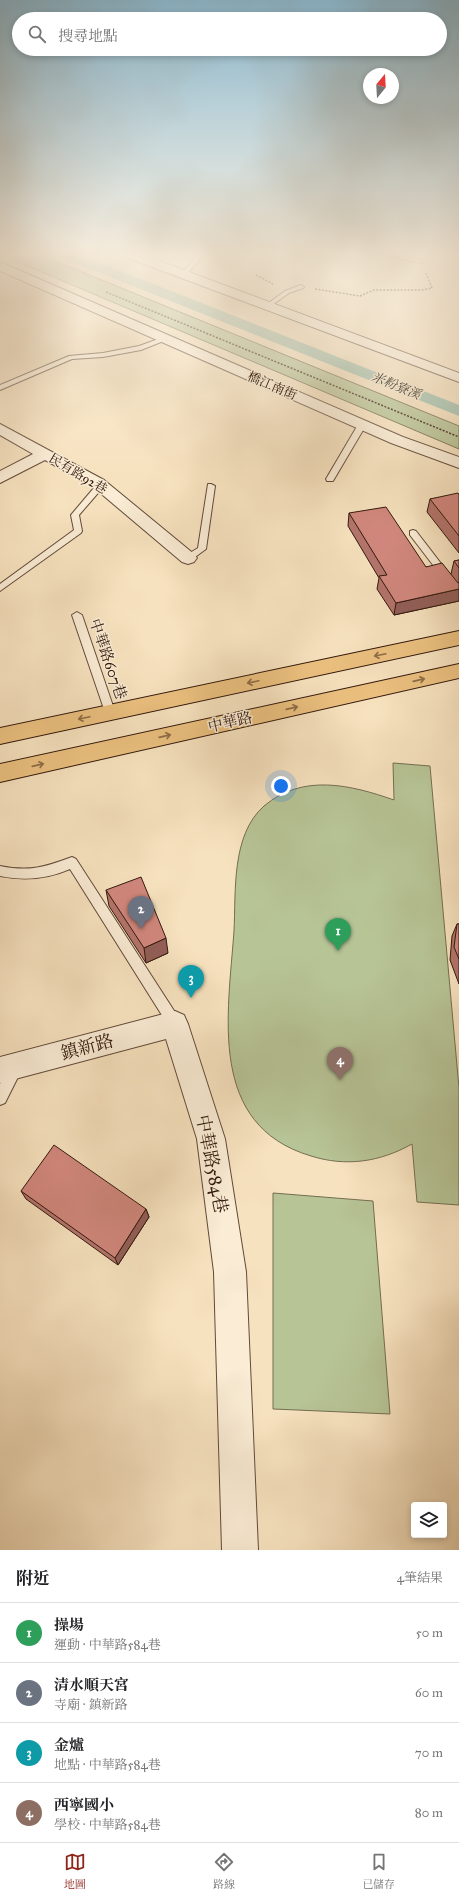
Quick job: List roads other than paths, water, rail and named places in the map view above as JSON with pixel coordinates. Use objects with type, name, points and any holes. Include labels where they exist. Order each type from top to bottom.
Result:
[{"type":"main road","points":[[0,736],[459,638]]},
{"type":"main road","name":"中華路","points":[[0,773],[459,670]]},
{"type":"street","name":"橋江南街","points":[[136,326],[397,440],[459,463]]},
{"type":"street","points":[[319,326],[459,378]]},
{"type":"street","name":"民有路92巷","points":[[0,429],[101,485],[188,558]]},
{"type":"street","points":[[0,478],[45,454]]},
{"type":"street","name":"鎮新路","points":[[8,1067],[175,1024]]},
{"type":"street","name":"中華路584巷","points":[[175,1024],[211,1139],[230,1272],[240,1550]]},
{"type":"lane","points":[[0,388],[71,357],[103,355],[141,348],[164,339]]},
{"type":"lane","points":[[330,479],[362,425]]},
{"type":"lane","points":[[0,588],[78,530],[75,515],[101,485]]},
{"type":"lane","points":[[188,558],[202,549],[211,486]]},
{"type":"lane","points":[[413,532],[459,593]]},
{"type":"lane","name":"中華路607巷","points":[[77,615],[110,712]]},
{"type":"lane","name":"中華路584巷","points":[[0,871],[16,876],[54,871],[72,862],[175,1024]]},
{"type":"lane","points":[[0,1098],[8,1067]]},
{"type":"waterway","name":"米粉寮溪","points":[[247,326],[459,411]]},
{"type":"place","name":"清水順天宮","points":[[141,929]]},
{"type":"place","name":"操場","points":[[338,951]]},
{"type":"place","name":"金爐","points":[[191,998]]},
{"type":"place","name":"西寧國小","points":[[340,1080]]}]
